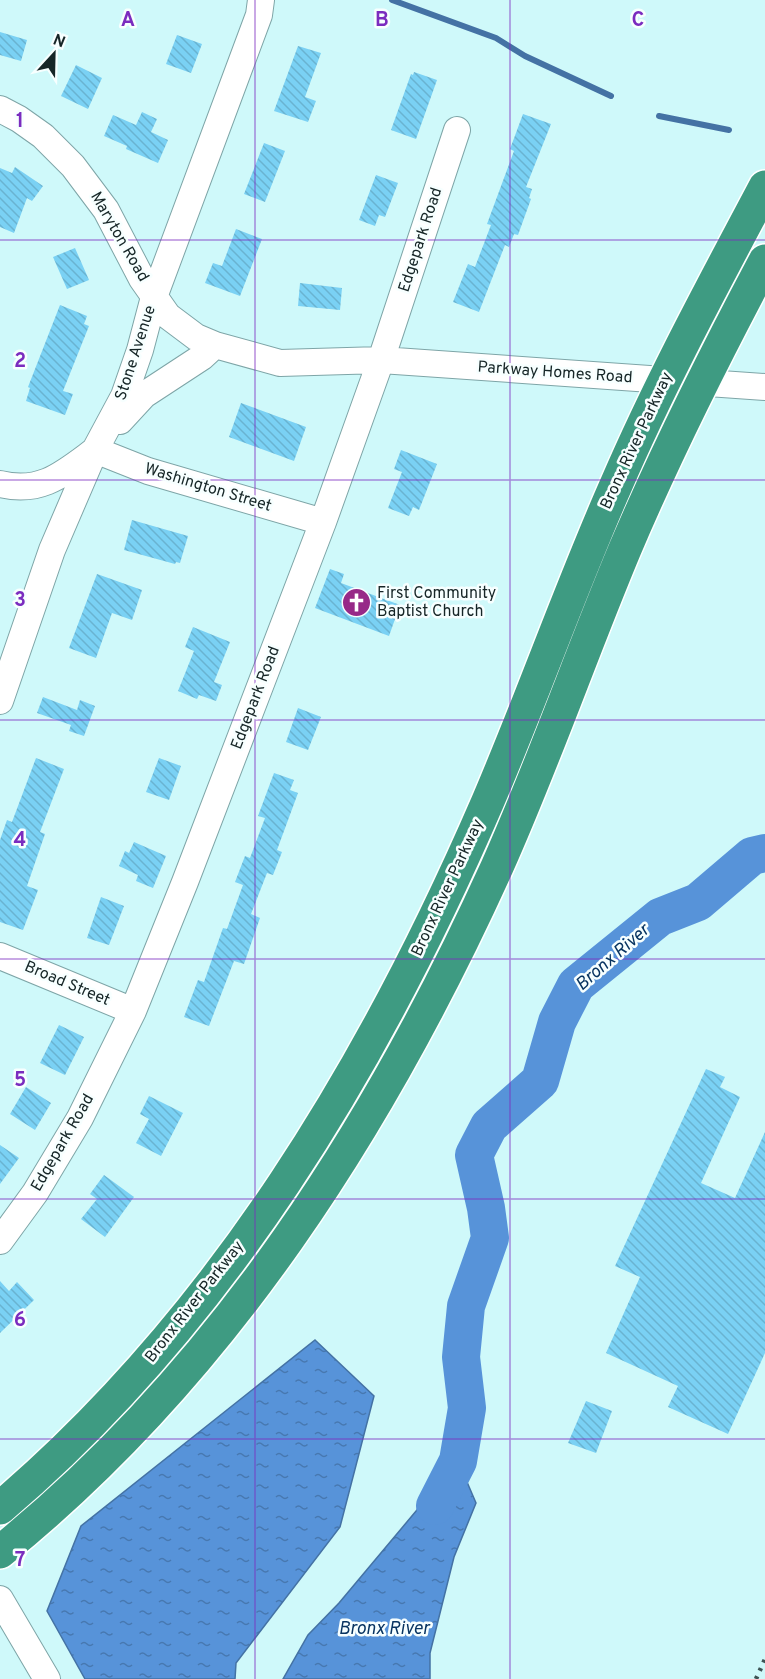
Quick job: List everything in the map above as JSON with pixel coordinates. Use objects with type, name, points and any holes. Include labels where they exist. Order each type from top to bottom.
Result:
[{"type":"highway","name":"Bronx River Parkway","points":[[0,1508],[82,1432],[167,1340],[264,1213],[336,1102],[405,978],[463,859],[518,729],[602,517],[664,381],[765,187]]},
{"type":"highway","name":"Bronx River Parkway","points":[[0,1552],[42,1517],[98,1464],[151,1410],[201,1353],[271,1263],[355,1137],[429,1005],[496,868],[656,478],[702,382],[765,261]]},
{"type":"street","name":"Stone Avenue","points":[[0,701],[52,550],[94,450],[124,396],[140,350],[154,297],[259,15],[261,0]]},
{"type":"street","name":"Maryton Road","points":[[0,109],[20,119],[43,136],[73,166],[106,210],[142,279],[168,316],[196,337],[215,345]]},
{"type":"street","name":"Edgepark Road","points":[[0,1241],[35,1193],[80,1118],[133,1011],[323,522],[381,360],[457,130]]},
{"type":"street","name":"Parkway Homes Road","points":[[215,345],[280,363],[381,360],[765,387]]},
{"type":"street","points":[[0,483],[11,486],[31,486],[57,478],[94,450],[144,395],[202,357],[215,345]]},
{"type":"street","name":"Washington Street","points":[[94,450],[148,471],[323,522]]},
{"type":"street","name":"Broad Street","points":[[0,956],[133,1011]]},
{"type":"street","points":[[0,1599],[48,1679]]},
{"type":"water","points":[[315,1340],[374,1396],[340,1527],[236,1663],[235,1679],[85,1679],[47,1611],[81,1526]]},
{"type":"water","name":"Bronx River","points":[[458,1461],[476,1503],[454,1557],[430,1653],[430,1679],[283,1679],[308,1635],[339,1603]]},
{"type":"building","points":[[0,32],[27,40],[21,61],[0,55]]},
{"type":"building","points":[[177,35],[202,44],[191,73],[166,64]]},
{"type":"building","points":[[298,46],[321,53],[305,97],[316,101],[308,122],[274,111]]},
{"type":"building","points":[[76,65],[102,78],[88,109],[61,96]]},
{"type":"building","points":[[414,72],[437,80],[416,139],[391,130],[411,74],[413,75]]},
{"type":"building","points":[[142,112],[157,119],[151,132],[168,140],[158,163],[104,136],[113,115],[136,125]]},
{"type":"building","points":[[523,114],[551,124],[526,187],[532,189],[529,198],[531,199],[518,235],[514,234],[509,247],[505,245],[479,312],[453,302],[468,264],[475,267],[491,225],[487,224],[514,151],[510,149]]},
{"type":"building","points":[[264,143],[285,151],[265,202],[244,194]]},
{"type":"building","points":[[15,167],[43,186],[32,201],[27,198],[14,233],[0,227],[0,168],[12,173]]},
{"type":"building","points":[[376,175],[398,183],[385,217],[379,215],[375,226],[359,220]]},
{"type":"building","points":[[236,229],[262,239],[240,296],[205,283],[213,263],[222,266]]},
{"type":"building","points":[[75,248],[89,280],[67,289],[53,257]]},
{"type":"building","points":[[300,283],[342,288],[340,310],[298,306]]},
{"type":"building","points":[[60,305],[87,316],[84,324],[89,326],[63,391],[73,394],[65,415],[26,401],[30,388],[28,387]]},
{"type":"building","points":[[241,403],[306,427],[294,461],[229,437]]},
{"type":"building","points":[[401,450],[437,464],[419,510],[413,507],[409,516],[388,508],[402,472],[394,469]]},
{"type":"building","points":[[132,520],[188,536],[180,563],[175,564],[124,550]]},
{"type":"building","points":[[330,569],[344,574],[341,583],[400,605],[389,636],[315,608]]},
{"type":"building","points":[[97,574],[142,590],[132,620],[112,613],[96,658],[69,648]]},
{"type":"building","points":[[193,627],[230,642],[214,682],[222,685],[216,701],[199,695],[197,699],[178,691],[194,651],[185,647]]},
{"type":"building","points":[[43,697],[77,710],[80,700],[95,706],[84,736],[69,731],[71,725],[37,713]]},
{"type":"building","points":[[298,708],[321,717],[308,750],[286,742]]},
{"type":"building","points":[[36,758],[64,769],[40,832],[45,834],[27,886],[38,890],[23,930],[0,922],[0,840],[7,820],[12,822]]},
{"type":"building","points":[[159,758],[181,766],[169,800],[146,792]]},
{"type":"building","points":[[274,773],[294,780],[290,790],[298,793],[277,850],[282,852],[273,875],[267,873],[251,914],[260,918],[244,964],[234,961],[209,1026],[184,1017],[198,980],[204,982],[223,928],[227,929],[243,885],[235,882],[245,856],[250,858],[265,818],[258,816]]},
{"type":"building","points":[[134,842],[166,856],[153,888],[136,881],[138,875],[119,866],[125,851],[129,853]]},
{"type":"building","points":[[101,897],[124,906],[109,945],[87,938]]},
{"type":"building","points":[[59,1025],[84,1037],[65,1075],[40,1063]]},
{"type":"building","points":[[706,1069],[725,1077],[720,1087],[740,1097],[701,1183],[735,1198],[765,1132],[765,1353],[728,1434],[668,1407],[678,1386],[606,1353],[640,1277],[615,1266]]},
{"type":"building","points":[[26,1087],[51,1103],[35,1130],[10,1114]]},
{"type":"building","points":[[149,1096],[183,1113],[161,1156],[136,1143],[149,1119],[140,1114]]},
{"type":"building","points":[[0,1145],[19,1158],[0,1184]]},
{"type":"building","points":[[104,1175],[134,1197],[105,1237],[81,1219],[97,1199],[90,1194]]},
{"type":"building","points":[[0,1281],[9,1291],[17,1282],[34,1300],[0,1333]]},
{"type":"building","points":[[586,1401],[612,1411],[596,1453],[568,1443]]},
{"type":"waterway","points":[[392,0],[496,38],[525,56],[611,96]]},
{"type":"waterway","points":[[659,116],[729,130]]},
{"type":"waterway","name":"Bronx River","points":[[435,1506],[458,1461],[467,1408],[461,1357],[466,1306],[490,1238],[474,1155],[489,1126],[540,1081],[557,1022],[576,985],[660,917],[698,902],[752,856],[765,853]]},
{"type":"railway","points":[[756,1679],[765,1659]]},
{"type":"place","name":"First Community Baptist Church","points":[[356,603]]}]
